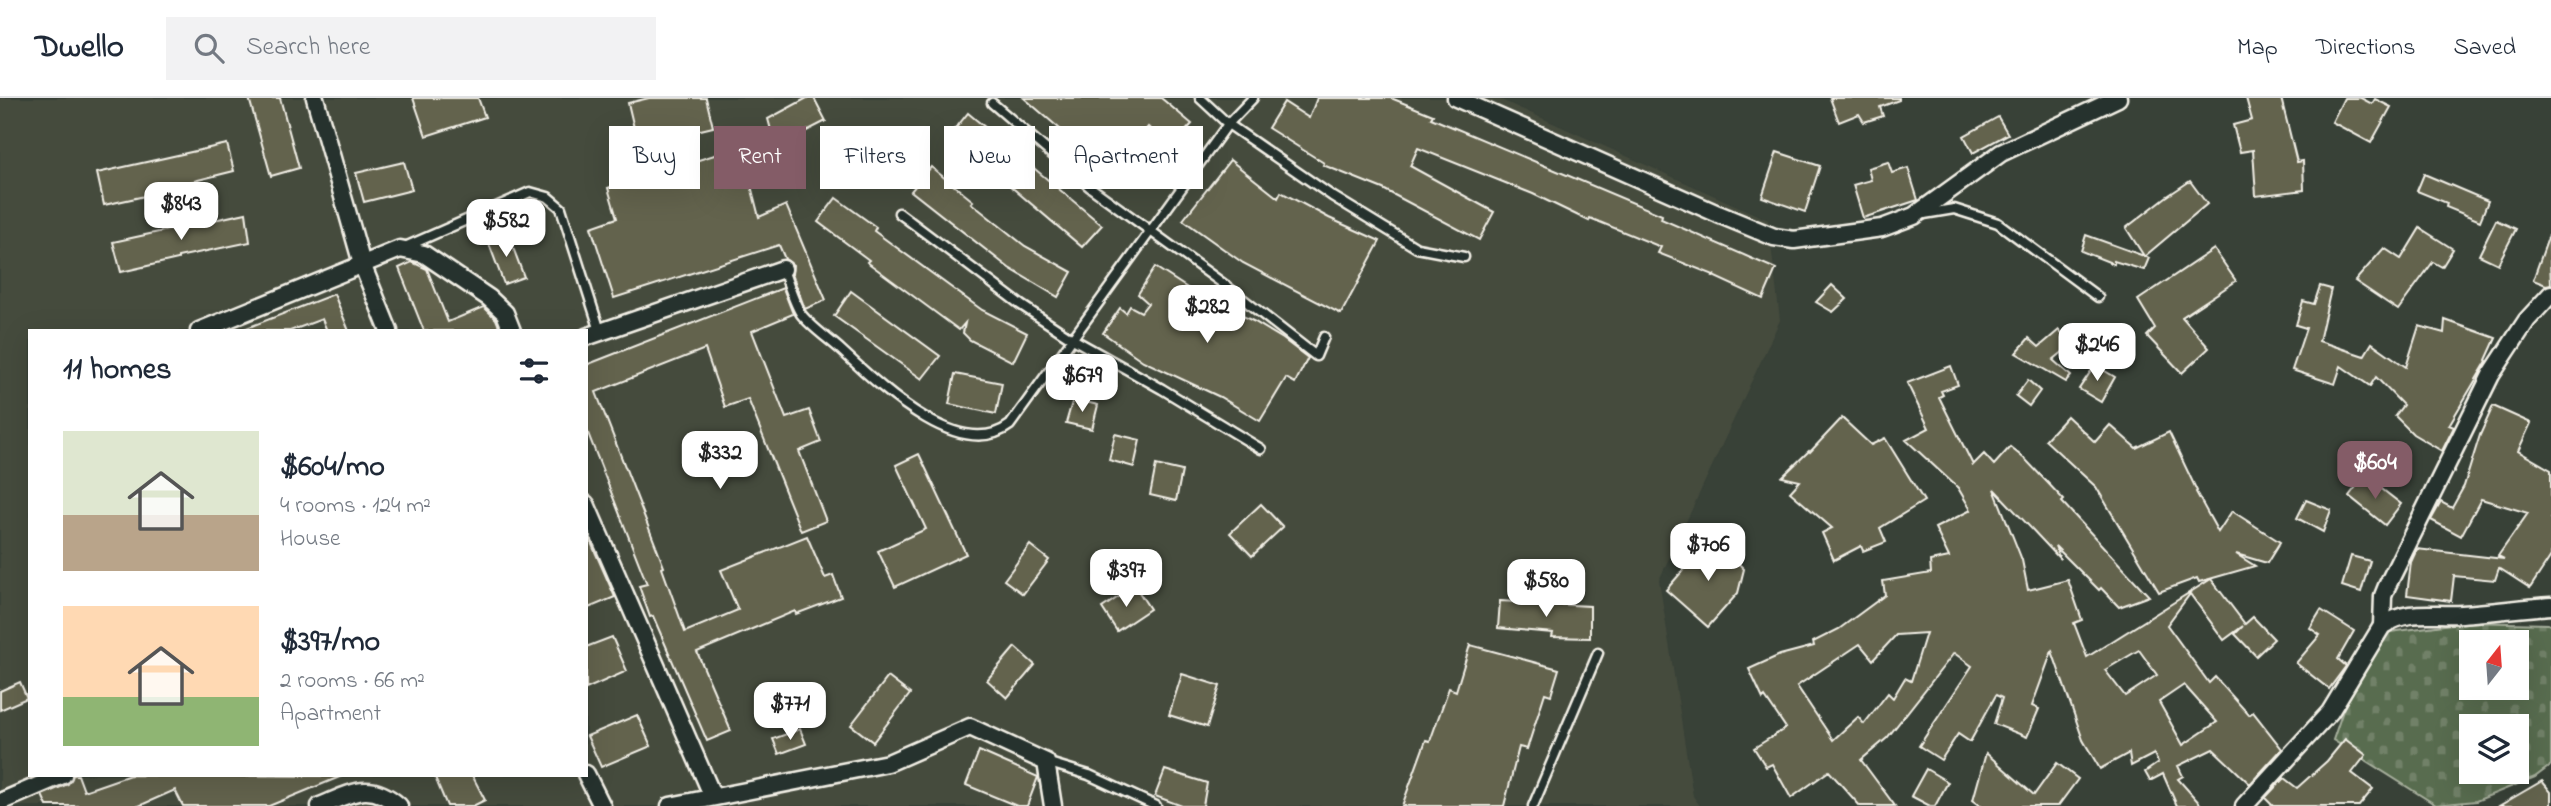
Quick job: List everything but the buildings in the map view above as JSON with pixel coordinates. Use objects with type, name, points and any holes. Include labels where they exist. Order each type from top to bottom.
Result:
[{"type":"street","points":[[315,98],[362,264],[388,329]]},
{"type":"street","points":[[1456,98],[1718,214],[1774,237],[1794,240],[1882,228],[1914,216],[2001,153],[2118,98]]},
{"type":"street","points":[[204,329],[400,249],[424,254],[489,298],[505,313],[511,329]]},
{"type":"street","points":[[593,334],[783,269]]},
{"type":"street","points":[[2244,806],[2330,712],[2382,626],[2383,596],[2387,586],[2491,375],[2527,320],[2551,294]]},
{"type":"street","points":[[588,509],[713,797]]},
{"type":"street","points":[[2382,626],[2409,614],[2460,614],[2551,606]]},
{"type":"street","points":[[670,806],[888,763],[970,727],[1046,762],[1053,806]]},
{"type":"street","points":[[0,802],[58,777]]},
{"type":"street","points":[[588,777],[602,806]]},
{"type":"street","points":[[320,806],[355,792],[375,790],[400,806]]},
{"type":"lane","points":[[1200,98],[1228,124],[1332,196],[1417,248],[1464,257]]},
{"type":"lane","points":[[783,269],[801,314],[894,399],[914,413],[960,432],[985,436],[999,433],[1010,425],[1228,124],[1253,98]]},
{"type":"lane","points":[[992,103],[1090,187],[1150,229],[1316,356],[1324,337]]},
{"type":"lane","points":[[400,249],[530,192],[548,197],[561,208],[593,334]]},
{"type":"lane","points":[[1914,216],[1954,209],[1998,223],[2098,297]]},
{"type":"lane","points":[[899,213],[1021,305],[1071,338],[1261,449]]},
{"type":"lane","points":[[1533,806],[1598,653]]},
{"type":"lane","points":[[1046,762],[1089,775],[1156,806]]},
{"type":"shaded area","points":[[0,98],[1497,98],[1768,220],[1780,320],[1659,580],[1693,796],[1700,806],[0,806]]},
{"type":"green space","points":[[2467,622],[2548,624],[2551,626],[2551,765],[2529,779],[2529,714],[2459,714],[2459,784],[2518,784],[2476,801],[2436,805],[2333,740],[2351,687],[2390,632]]}]
